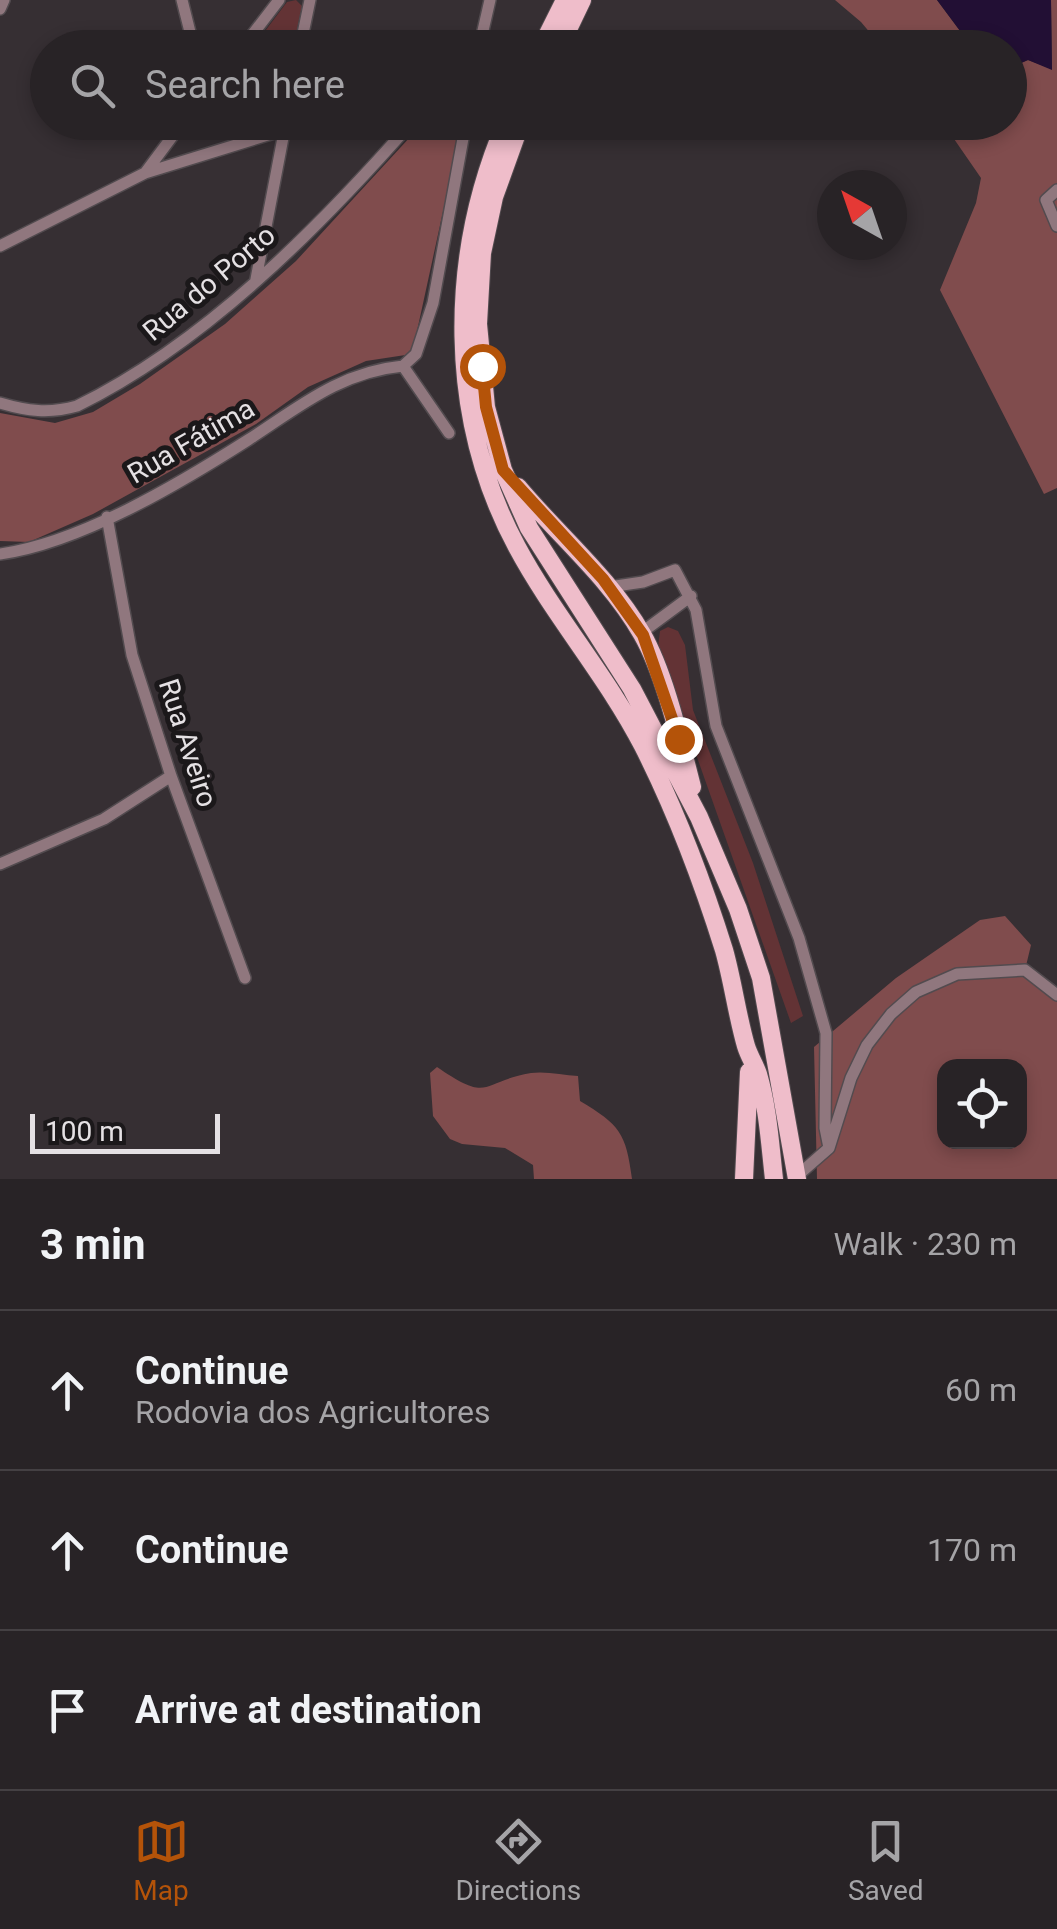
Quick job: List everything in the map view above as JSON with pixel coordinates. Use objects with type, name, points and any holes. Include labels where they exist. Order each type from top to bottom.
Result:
[{"type":"main road","points":[[550,30],[565,0]]},
{"type":"main road","points":[[568,30],[582,0]]},
{"type":"main road","points":[[498,140],[474,220],[465,278],[465,371],[476,450],[517,547],[626,716],[688,846],[723,948],[746,1046],[751,1081],[744,1179]]},
{"type":"main road","points":[[515,140],[494,197],[482,253],[478,324],[486,407],[503,470],[530,528],[632,689],[700,816],[761,978],[797,1178]]},
{"type":"main road","points":[[503,470],[609,587],[642,634],[679,739],[700,816]]},
{"type":"main road","points":[[746,1046],[766,1112],[774,1179]]},
{"type":"street","points":[[0,9],[4,0]]},
{"type":"street","points":[[182,0],[190,30]]},
{"type":"street","points":[[256,30],[279,0]]},
{"type":"street","points":[[304,30],[310,0]]},
{"type":"street","points":[[482,30],[490,0]]},
{"type":"street","points":[[145,173],[170,140]]},
{"type":"street","points":[[0,246],[145,173],[243,140]]},
{"type":"street","points":[[256,279],[282,140]]},
{"type":"street","name":"Rua do Porto","points":[[0,403],[32,412],[60,410],[96,396],[177,348],[256,279],[394,140]]},
{"type":"street","points":[[449,433],[404,366],[416,354],[434,303],[463,140]]},
{"type":"street","points":[[1057,190],[1046,200],[1057,226]]},
{"type":"street","name":"Rua Fátima","points":[[0,554],[31,550],[107,517],[208,465],[326,387],[356,375],[404,366]]},
{"type":"street","name":"Rua Aveiro","points":[[107,517],[132,655],[171,776],[245,978]]},
{"type":"street","points":[[609,587],[643,582],[676,570],[692,596],[716,726],[799,938],[826,1032],[824,1128],[829,1148]]},
{"type":"street","points":[[642,634],[692,596]]},
{"type":"street","points":[[0,864],[104,819],[171,776]]},
{"type":"street","points":[[797,1178],[829,1148],[839,1110],[868,1046],[891,1014],[916,992],[957,974],[1024,970],[1057,995]]},
{"type":"shaded area","points":[[296,0],[302,6],[297,30],[266,30],[287,2]]},
{"type":"shaded area","points":[[835,0],[937,0],[959,30],[868,30]]},
{"type":"shaded area","points":[[937,0],[1051,0],[1052,70],[1027,60],[1027,30],[959,30]]},
{"type":"shaded area","points":[[1051,0],[1057,0],[1057,488],[1044,494],[940,290],[976,203],[981,178],[955,140],[1027,140],[1027,60],[1052,69]]},
{"type":"shaded area","points":[[407,140],[457,140],[412,354],[366,361],[308,387],[256,424],[93,514],[29,542],[0,541],[0,413],[55,423],[93,412],[225,324],[296,261]]},
{"type":"shaded area","points":[[668,627],[678,631],[685,645],[693,710],[753,863],[803,1016],[791,1023],[658,647],[660,631]]},
{"type":"shaded area","points":[[1005,916],[1031,945],[1025,970],[1057,995],[1057,1179],[817,1179],[814,1047],[896,978],[980,920]]},
{"type":"shaded area","points":[[437,1067],[477,1088],[531,1073],[578,1076],[580,1101],[619,1132],[632,1179],[534,1179],[533,1165],[505,1148],[450,1139],[433,1116],[430,1073]]},
{"type":"route","points":[[482,366],[486,407],[503,470],[603,579],[643,635],[679,739]]}]
